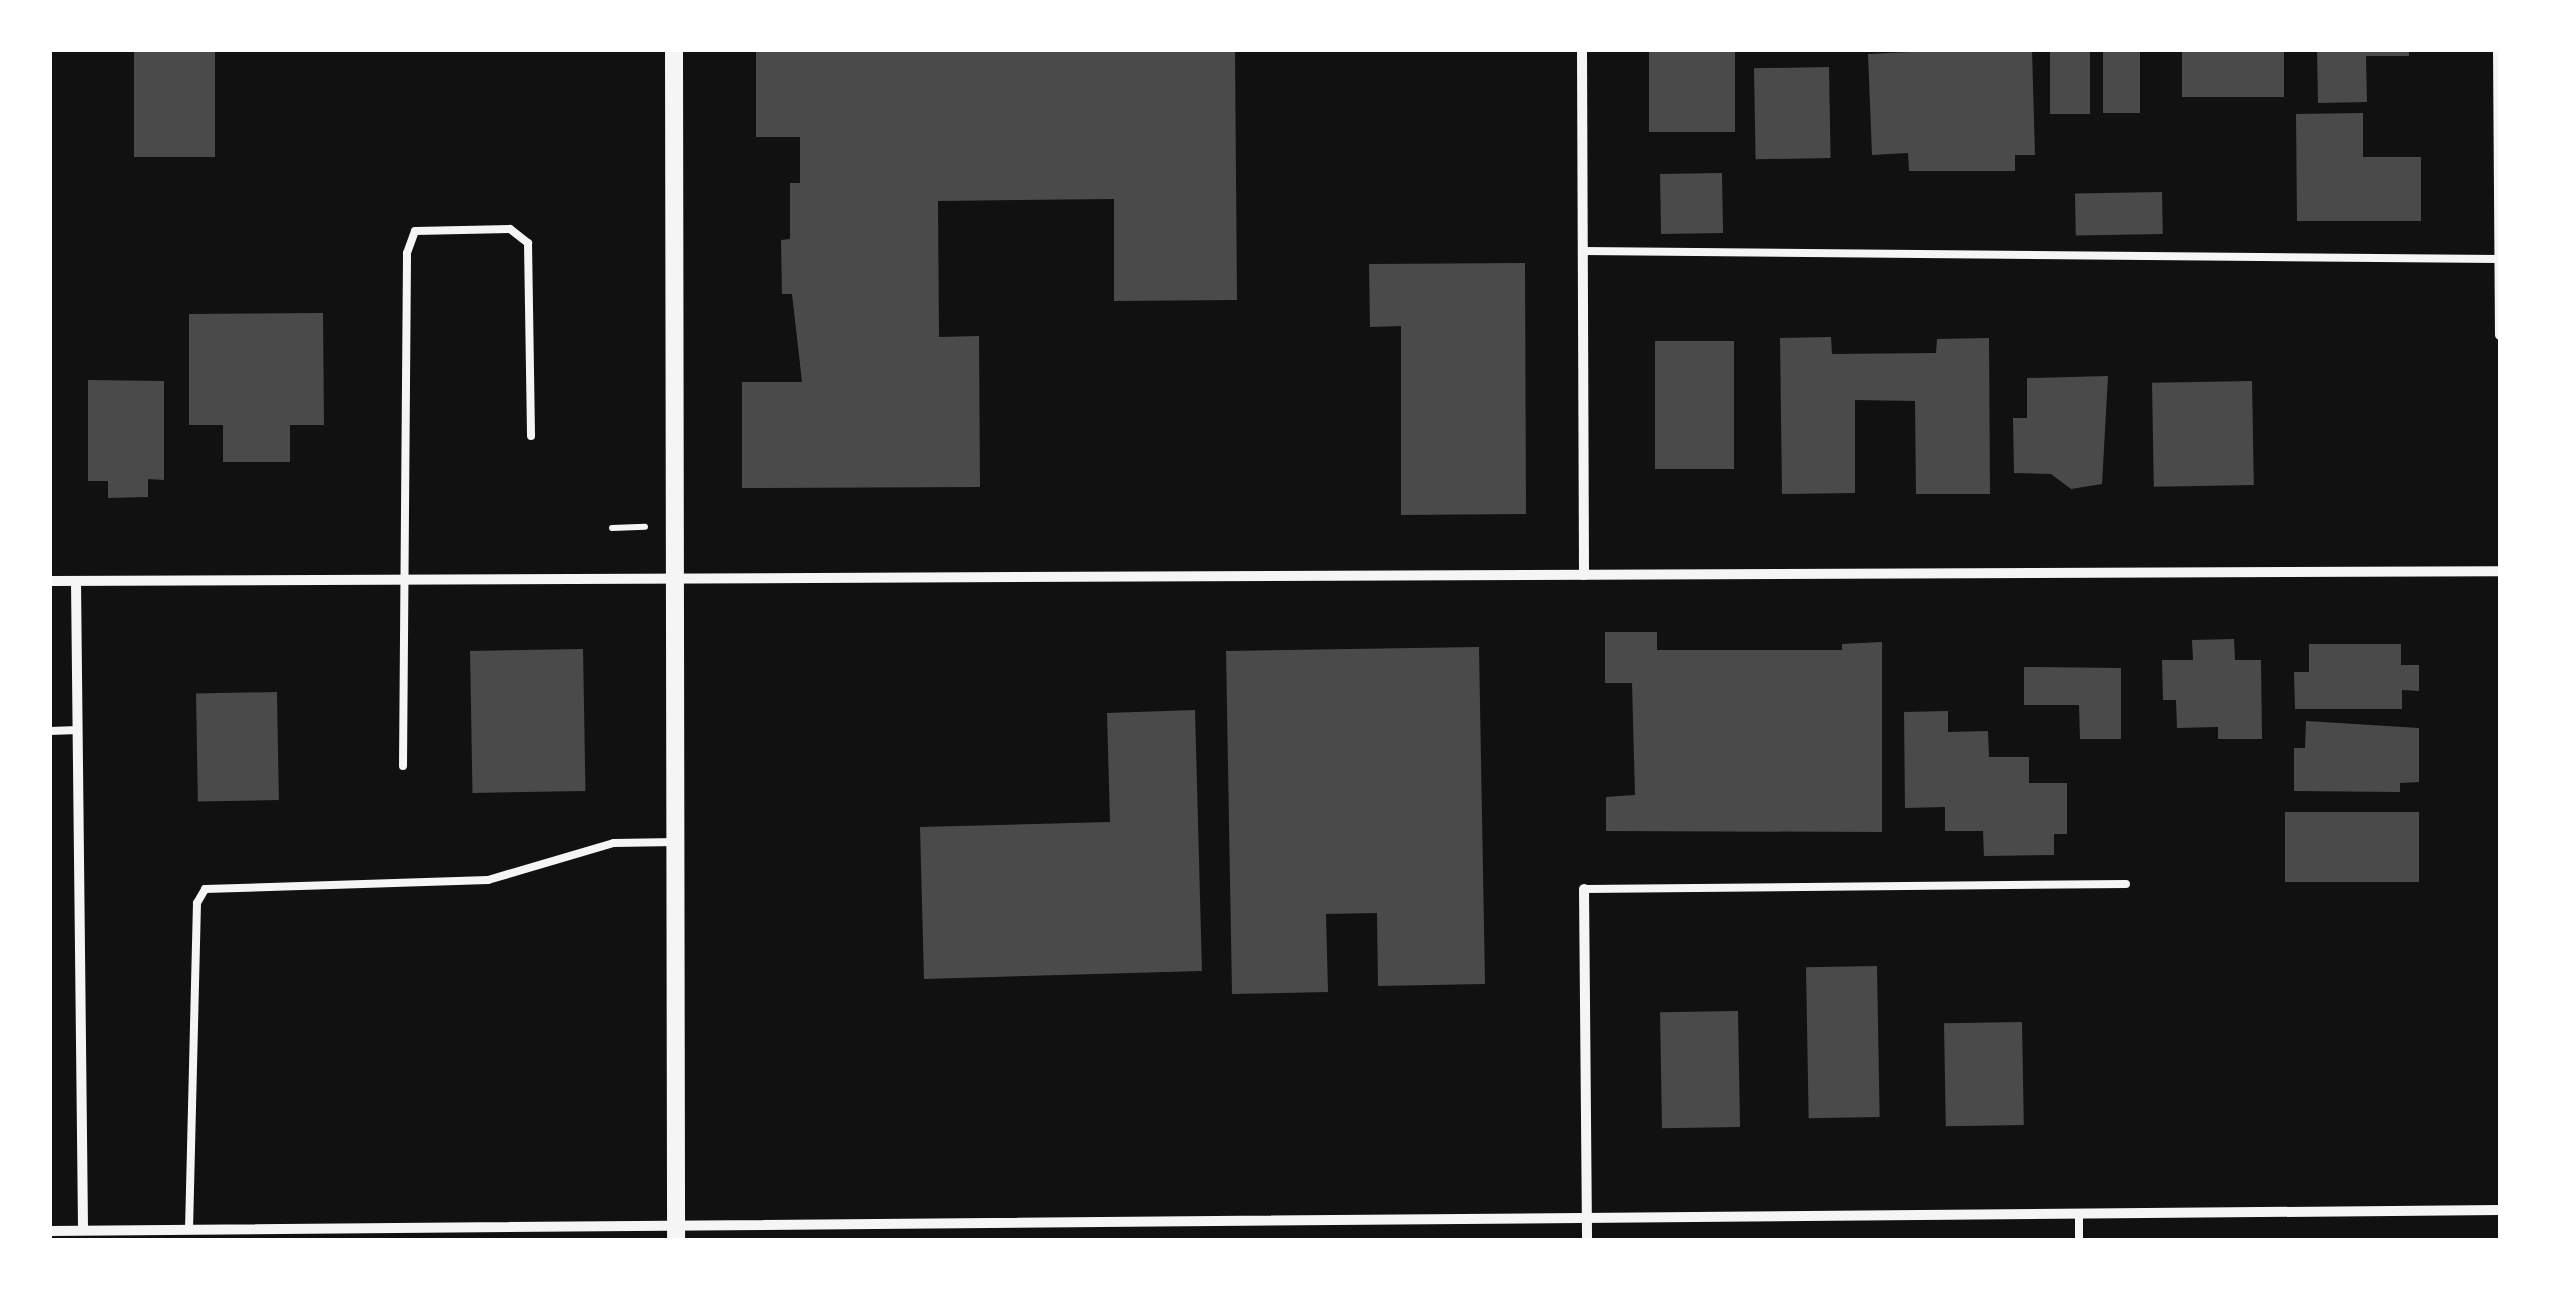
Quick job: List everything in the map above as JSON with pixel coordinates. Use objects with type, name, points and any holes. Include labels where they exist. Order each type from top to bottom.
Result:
[{"type":"street","points":[[674,50],[676,1232]]},
{"type":"street","points":[[1582,50],[1584,575]]},
{"type":"street","points":[[2498,50],[2500,335]]},
{"type":"street","points":[[50,581],[2500,571]]},
{"type":"street","points":[[76,581],[84,1235]]},
{"type":"street","points":[[1584,890],[1587,1240]]},
{"type":"street","points":[[50,1230],[84,1235],[162,1235],[189,1230],[299,1234],[676,1232],[2500,1210]]},
{"type":"lane","points":[[403,766],[407,254],[415,231],[510,230],[528,243],[531,436]]},
{"type":"lane","points":[[1583,251],[2499,259]]},
{"type":"lane","points":[[50,731],[78,730]]},
{"type":"lane","points":[[189,1230],[197,902],[205,889],[488,880],[614,843],[676,842]]},
{"type":"lane","points":[[1584,890],[2126,884]]},
{"type":"lane","points":[[2079,1217],[2079,1240]]},
{"type":"building","points":[[134,50],[215,50],[215,157],[134,157]]},
{"type":"building","points":[[756,50],[1235,50],[1237,300],[1114,301],[1114,199],[938,201],[939,337],[979,336],[980,487],[742,488],[742,382],[802,382],[792,294],[782,294],[781,240],[790,239],[790,183],[800,183],[800,137],[756,137]]},
{"type":"building","points":[[1649,50],[1735,50],[1735,132],[1649,132]]},
{"type":"building","points":[[2032,50],[2035,155],[2015,155],[2015,171],[1909,171],[1908,153],[1872,155],[1868,54]]},
{"type":"building","points":[[2050,50],[2090,50],[2090,114],[2050,114]]},
{"type":"building","points":[[2103,50],[2140,50],[2140,113],[2103,113]]},
{"type":"building","points":[[2182,50],[2284,50],[2284,97],[2182,97]]},
{"type":"building","points":[[2317,50],[2409,50],[2409,56],[2366,56],[2367,102],[2318,103]]},
{"type":"building","points":[[1829,67],[1831,158],[1756,159],[1754,68]]},
{"type":"building","points":[[2363,113],[2363,157],[2421,157],[2421,221],[2297,221],[2296,114]]},
{"type":"building","points":[[1722,173],[1723,233],[1661,234],[1660,174]]},
{"type":"building","points":[[2162,192],[2163,234],[2076,236],[2075,194]]},
{"type":"building","points":[[1525,263],[1526,514],[1401,515],[1401,326],[1370,327],[1369,264]]},
{"type":"building","points":[[323,313],[324,425],[290,425],[290,462],[223,462],[223,425],[189,425],[189,314]]},
{"type":"building","points":[[1831,337],[1832,354],[1936,353],[1937,339],[1989,338],[1990,494],[1916,494],[1915,401],[1855,400],[1855,493],[1782,494],[1780,338]]},
{"type":"building","points":[[1655,341],[1734,341],[1734,469],[1655,469]]},
{"type":"building","points":[[2108,376],[2102,484],[2071,489],[2051,474],[2014,473],[2013,418],[2027,418],[2027,378]]},
{"type":"building","points":[[88,380],[164,381],[164,480],[148,479],[148,497],[108,498],[108,481],[88,481]]},
{"type":"building","points":[[2252,381],[2254,485],[2154,487],[2152,383]]},
{"type":"building","points":[[1605,632],[1657,632],[1657,650],[1842,650],[1842,644],[1882,642],[1882,832],[1606,831],[1606,797],[1635,795],[1632,683],[1605,683]]},
{"type":"building","points":[[2234,639],[2235,660],[2261,660],[2262,739],[2218,739],[2218,727],[2177,728],[2176,700],[2163,700],[2162,660],[2193,660],[2192,640]]},
{"type":"building","points":[[2309,644],[2401,644],[2401,665],[2419,665],[2419,691],[2402,690],[2402,709],[2295,709],[2294,672],[2309,672]]},
{"type":"building","points":[[1479,647],[1485,984],[1378,986],[1377,913],[1326,914],[1328,992],[1232,994],[1226,651]]},
{"type":"building","points":[[583,649],[585,791],[472,793],[470,651]]},
{"type":"building","points":[[2024,667],[2121,668],[2121,739],[2080,739],[2079,705],[2024,705]]},
{"type":"building","points":[[277,692],[279,800],[198,801],[196,693]]},
{"type":"building","points":[[1195,710],[1202,971],[924,979],[920,827],[1110,822],[1107,713]]},
{"type":"building","points":[[1948,711],[1948,732],[1988,731],[1989,757],[2029,757],[2029,783],[2067,783],[2067,834],[2054,834],[2054,855],[1984,856],[1983,831],[1945,831],[1945,807],[1905,808],[1904,712]]},
{"type":"building","points":[[2306,721],[2419,728],[2419,782],[2400,783],[2400,792],[2294,791],[2294,748],[2305,748]]},
{"type":"building","points":[[2285,812],[2419,812],[2419,882],[2285,882]]},
{"type":"building","points":[[1877,966],[1880,1117],[1809,1118],[1806,967]]},
{"type":"building","points":[[1738,1011],[1740,1127],[1662,1128],[1660,1012]]},
{"type":"building","points":[[2022,1022],[2024,1125],[1946,1126],[1944,1023]]}]
